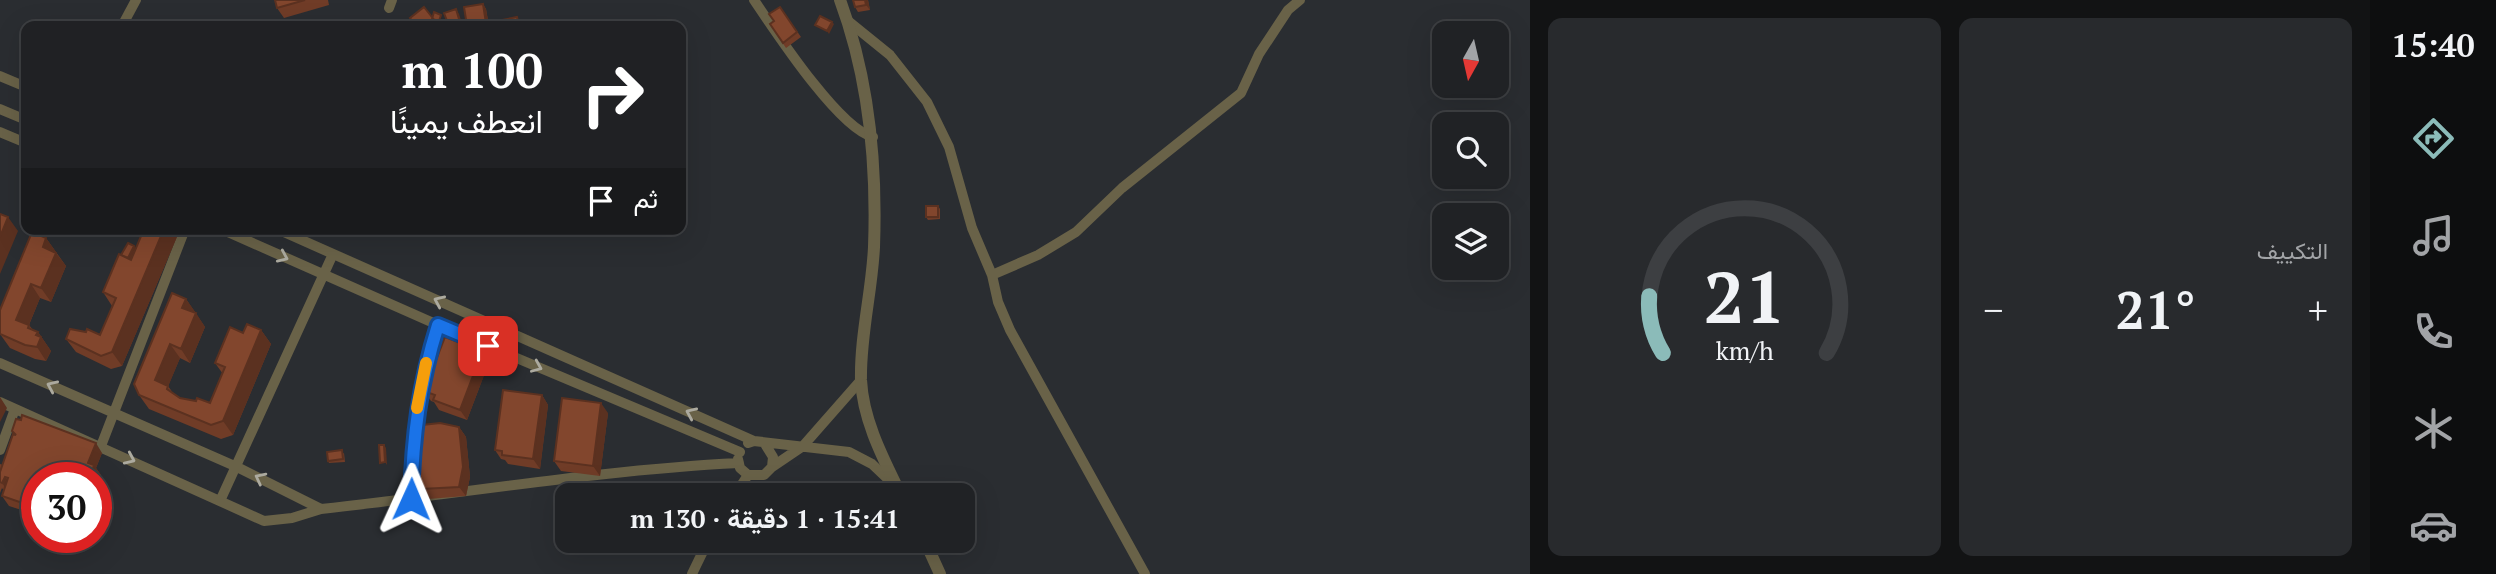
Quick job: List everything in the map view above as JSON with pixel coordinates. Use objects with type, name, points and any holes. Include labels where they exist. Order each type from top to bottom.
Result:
[{"type":"street","points":[[125,21],[136,0]]},
{"type":"street","points":[[754,0],[793,56],[849,123],[865,135],[873,137]]},
{"type":"street","points":[[840,0],[848,21],[873,137],[874,248],[861,380],[867,419],[896,483]]},
{"type":"street","points":[[992,275],[1038,254],[1076,232],[1122,188],[1241,93],[1259,54],[1288,10],[1300,0]]},
{"type":"street","points":[[848,21],[890,55],[927,102],[949,147],[972,228],[992,275],[998,302],[1010,330],[1145,574]]},
{"type":"street","points":[[0,76],[21,85]]},
{"type":"street","points":[[0,109],[21,118]]},
{"type":"street","points":[[0,131],[21,141]]},
{"type":"street","points":[[101,446],[183,235]]},
{"type":"street","points":[[234,235],[739,458],[748,475]]},
{"type":"street","points":[[290,235],[759,442],[772,452],[772,467]]},
{"type":"street","points":[[220,501],[333,254]]},
{"type":"street","points":[[411,499],[412,441],[421,380],[438,325]]},
{"type":"street","points":[[0,363],[237,467],[321,509]]},
{"type":"street","points":[[748,475],[764,475],[803,446],[861,380]]},
{"type":"street","points":[[0,402],[264,521],[292,518],[321,509],[739,458],[759,442],[849,452],[872,464],[891,483]]},
{"type":"street","points":[[0,450],[15,409]]},
{"type":"street","points":[[743,483],[748,475]]},
{"type":"street","points":[[692,574],[702,553]]},
{"type":"street","points":[[930,553],[940,574]]},
{"type":"building","points":[[275,0],[305,0],[277,8]]},
{"type":"building","points":[[853,0],[865,0],[866,5],[855,7]]},
{"type":"building","points":[[483,4],[486,21],[466,21],[464,7]]},
{"type":"building","points":[[424,7],[435,21],[412,21],[410,18]]},
{"type":"building","points":[[780,7],[797,32],[783,43],[770,24],[774,21],[769,14]]},
{"type":"building","points":[[456,9],[460,21],[447,21],[444,13]]},
{"type":"building","points":[[434,12],[441,15],[439,21],[432,19]]},
{"type":"building","points":[[820,16],[832,22],[827,31],[815,25]]},
{"type":"building","points":[[517,17],[518,21],[502,21]]},
{"type":"building","points":[[926,206],[938,206],[938,217],[926,217]]},
{"type":"building","points":[[0,214],[8,217],[0,237]]},
{"type":"building","points":[[31,235],[46,238],[43,247],[56,253],[41,288],[31,284],[16,320],[38,332],[36,335],[41,337],[37,347],[0,334],[0,310]]},
{"type":"building","points":[[141,235],[161,235],[112,352],[101,356],[66,339],[70,329],[86,332],[87,329],[100,335],[116,298],[103,292],[119,254],[131,260]]},
{"type":"building","points":[[128,243],[134,246],[128,258],[121,255]]},
{"type":"building","points":[[172,293],[186,299],[182,308],[196,313],[181,349],[170,344],[155,380],[168,386],[167,389],[180,398],[196,401],[197,398],[210,403],[225,367],[215,363],[230,327],[243,333],[247,324],[261,330],[223,421],[211,425],[139,395],[134,384]]},
{"type":"building","points":[[445,337],[487,353],[484,362],[479,360],[460,410],[433,400],[435,395],[424,391]]},
{"type":"building","points":[[503,390],[542,395],[533,459],[502,455],[502,451],[495,450]]},
{"type":"building","points":[[562,398],[601,403],[593,466],[554,461]]},
{"type":"building","points":[[22,415],[96,443],[88,462],[21,462],[21,503],[2,496],[8,478],[5,477],[2,483],[0,482],[0,472],[13,434],[16,435],[12,431],[16,419],[21,420]]},
{"type":"building","points":[[440,423],[459,427],[463,467],[459,487],[421,489],[417,448],[422,425]]},
{"type":"building","points":[[379,445],[384,445],[385,462],[380,463]]},
{"type":"building","points":[[342,450],[343,459],[328,461],[327,452]]},
{"type":"slow traffic","points":[[417,408],[426,363]]},
{"type":"route","points":[[411,499],[412,441],[421,380],[438,325],[488,346]]}]
